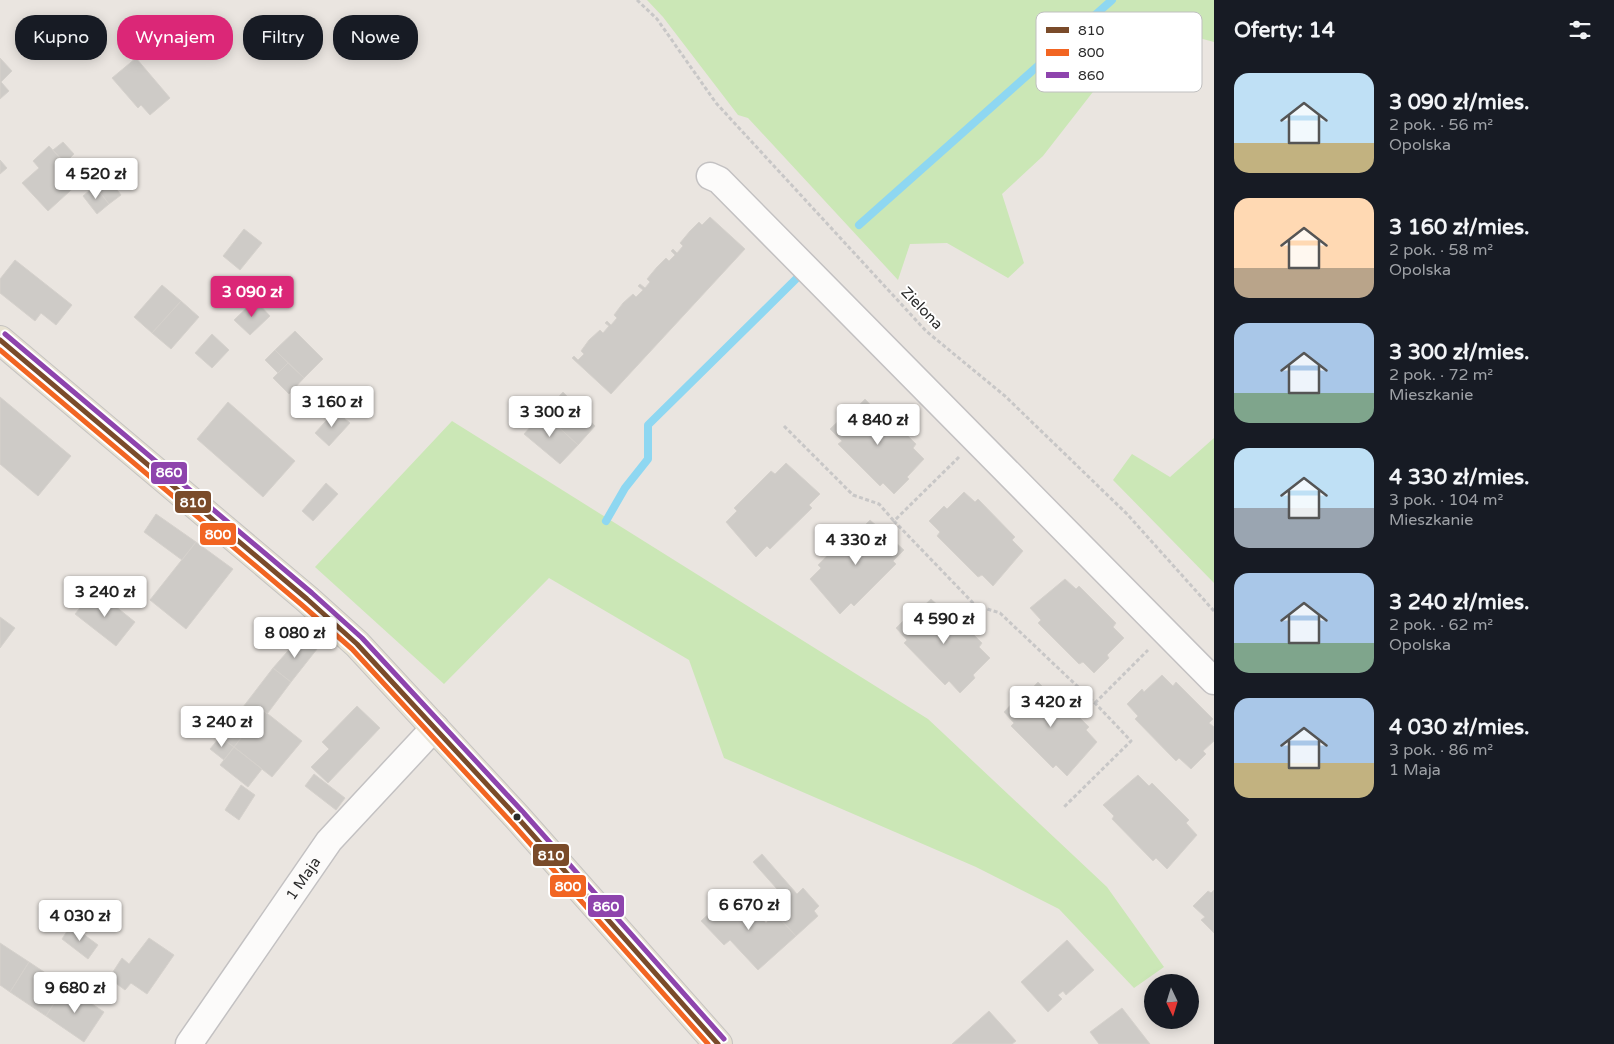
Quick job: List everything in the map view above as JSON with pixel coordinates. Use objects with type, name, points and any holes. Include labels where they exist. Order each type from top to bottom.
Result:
[{"type":"main road","points":[[0,340],[307,599],[357,644],[436,728],[718,1044]]},
{"type":"street","points":[[710,176],[719,180],[1214,681]]},
{"type":"street","name":"1 Maja","points":[[189,1044],[329,841],[436,728]]},
{"type":"path","name":"Zielona","points":[[637,0],[658,19],[716,103],[926,331],[1005,396],[1112,500],[1214,611]]},
{"type":"path","points":[[784,426],[853,495],[879,504],[975,605],[1000,613],[1095,703],[1131,741],[1063,808]]},
{"type":"path","points":[[894,520],[977,439]]},
{"type":"path","points":[[1095,703],[1166,632]]},
{"type":"green space","points":[[647,0],[1214,0],[1214,42],[1202,39],[1202,12],[1036,12],[1036,92],[1093,92],[1043,156],[1002,194],[1024,263],[1008,278],[947,243],[910,244],[898,280],[748,118],[738,115],[663,17]]},
{"type":"green space","points":[[452,421],[928,719],[1107,887],[1164,967],[1154,974],[1144,974],[1144,981],[1134,988],[1059,909],[976,867],[724,758],[689,660],[549,578],[444,684],[315,567]]},
{"type":"green space","points":[[1214,438],[1214,583],[1113,480],[1132,454],[1170,477]]},
{"type":"building","points":[[0,58],[12,71],[1,82],[9,91],[0,99]]},
{"type":"building","points":[[134,60],[138,60],[170,98],[150,115],[141,105],[138,108],[112,78]]},
{"type":"building","points":[[63,142],[74,154],[65,163],[53,150]]},
{"type":"building","points":[[49,146],[81,181],[48,211],[22,183],[39,168],[33,161]]},
{"type":"building","points":[[0,160],[7,168],[0,174]]},
{"type":"building","points":[[107,177],[121,195],[109,204],[95,186]]},
{"type":"building","points":[[95,186],[109,204],[97,214],[83,196]]},
{"type":"building","points":[[710,217],[745,249],[611,394],[572,358],[574,356],[578,360],[584,354],[581,351],[589,340],[600,330],[603,333],[609,326],[605,323],[607,321],[611,325],[617,318],[614,315],[623,303],[633,294],[636,297],[643,290],[638,286],[640,284],[645,288],[650,282],[647,279],[657,267],[666,258],[669,261],[675,255],[671,251],[673,249],[677,253],[683,246],[680,243],[690,231],[699,222],[702,225]]},
{"type":"building","points":[[244,229],[262,243],[240,270],[223,256]]},
{"type":"building","points":[[15,260],[72,305],[56,325],[41,313],[35,321],[0,293],[0,279]]},
{"type":"building","points":[[162,285],[181,301],[152,333],[134,317]]},
{"type":"building","points":[[255,300],[270,316],[250,335],[234,320]]},
{"type":"building","points":[[181,301],[199,317],[171,349],[152,333]]},
{"type":"building","points":[[295,331],[323,359],[304,378],[275,350]]},
{"type":"building","points":[[212,334],[229,350],[212,368],[195,353]]},
{"type":"building","points":[[275,350],[288,363],[278,373],[265,360]]},
{"type":"building","points":[[288,363],[304,378],[289,394],[273,378]]},
{"type":"building","points":[[563,392],[595,426],[578,445],[540,410],[549,399],[553,403]]},
{"type":"building","points":[[0,397],[71,456],[38,496],[0,464]]},
{"type":"building","points":[[865,399],[876,411],[879,407],[916,444],[913,448],[924,459],[907,477],[909,479],[894,494],[883,483],[880,486],[838,444],[842,441],[830,429],[846,414],[848,417]]},
{"type":"building","points":[[228,402],[295,461],[263,497],[197,439]]},
{"type":"building","points":[[540,410],[578,445],[560,464],[524,434],[533,424],[529,420]]},
{"type":"building","points":[[335,411],[350,423],[329,446],[315,433]]},
{"type":"building","points":[[786,463],[820,494],[809,505],[812,508],[770,549],[767,546],[756,557],[726,522],[737,511],[734,508],[771,471],[775,474]]},
{"type":"building","points":[[326,483],[338,494],[313,521],[302,511]]},
{"type":"building","points":[[964,492],[975,502],[978,499],[1015,537],[1012,540],[1023,551],[993,586],[982,575],[978,577],[937,536],[940,532],[929,521],[944,506],[947,509]]},
{"type":"building","points":[[156,514],[196,542],[182,560],[144,532]]},
{"type":"building","points":[[870,520],[904,550],[893,561],[896,564],[854,606],[851,603],[840,614],[810,579],[821,568],[818,565],[855,527],[859,531]]},
{"type":"building","points":[[196,542],[233,569],[186,629],[150,600]]},
{"type":"building","points":[[1065,579],[1076,589],[1079,586],[1116,623],[1113,627],[1124,638],[1107,655],[1109,658],[1094,673],[1083,662],[1079,664],[1038,623],[1041,620],[1030,608]]},
{"type":"building","points":[[95,590],[135,622],[116,646],[75,614]]},
{"type":"building","points":[[931,599],[942,609],[945,606],[982,643],[979,647],[990,658],[973,675],[975,678],[960,693],[949,681],[945,685],[904,643],[907,640],[896,628],[911,613],[913,616]]},
{"type":"building","points":[[0,617],[15,628],[0,648]]},
{"type":"building","points":[[301,636],[317,649],[291,682],[273,668]]},
{"type":"building","points":[[273,668],[291,682],[267,714],[263,710],[234,747],[220,737]]},
{"type":"building","points":[[1162,675],[1173,686],[1176,682],[1213,719],[1209,723],[1214,727],[1214,741],[1203,751],[1206,754],[1191,769],[1179,758],[1176,761],[1135,719],[1138,716],[1127,704],[1142,689],[1144,692]]},
{"type":"building","points":[[1038,682],[1049,693],[1052,690],[1089,727],[1086,730],[1097,742],[1067,776],[1056,765],[1053,768],[1011,726],[1014,723],[1004,712],[1018,697],[1021,700]]},
{"type":"building","points":[[357,706],[380,728],[328,783],[311,767],[329,749],[322,742]]},
{"type":"building","points":[[263,710],[302,741],[272,777],[234,747]]},
{"type":"building","points":[[220,737],[234,747],[224,760],[210,749]]},
{"type":"building","points":[[234,747],[262,769],[248,787],[220,765]]},
{"type":"building","points":[[314,774],[345,798],[336,810],[305,786]]},
{"type":"building","points":[[1138,775],[1149,786],[1152,783],[1189,820],[1186,823],[1197,835],[1167,869],[1156,858],[1153,861],[1112,819],[1114,816],[1103,805]]},
{"type":"building","points":[[241,785],[255,795],[239,820],[225,810]]},
{"type":"building","points":[[762,854],[797,894],[803,888],[819,906],[814,911],[818,916],[796,936],[771,910],[785,898],[753,862]]},
{"type":"building","points":[[1214,890],[1214,933],[1201,920],[1205,917],[1193,906],[1208,891],[1211,893]]},
{"type":"building","points":[[740,895],[766,923],[776,914],[796,936],[758,970],[730,940],[724,945],[701,921],[723,901],[728,906]]},
{"type":"building","points":[[71,925],[98,945],[88,959],[62,939]]},
{"type":"building","points":[[149,938],[174,955],[147,994],[131,983],[125,990],[109,978],[122,958],[129,964]]},
{"type":"building","points":[[1067,940],[1094,970],[1066,995],[1063,991],[1058,995],[1062,999],[1048,1012],[1021,982]]},
{"type":"building","points":[[0,943],[29,962],[10,992],[0,985]]},
{"type":"building","points":[[29,962],[65,986],[46,1016],[10,992]]},
{"type":"building","points":[[65,986],[104,1012],[84,1042],[46,1016]]},
{"type":"building","points":[[1122,1008],[1150,1044],[1099,1044],[1090,1032]]},
{"type":"building","points":[[989,1011],[1016,1041],[1012,1044],[952,1044]]},
{"type":"waterway","points":[[1099,12],[1112,0]]},
{"type":"waterway","points":[[859,225],[1036,68]]},
{"type":"waterway","points":[[606,521],[625,488],[648,459],[648,425],[799,276]]},
{"type":"transit line","name":"860","points":[[5,334],[312,593],[362,638],[523,812],[724,1039]]},
{"type":"transit line","name":"810","points":[[0,340],[307,599],[357,644],[517,817],[718,1044]]},
{"type":"transit line","name":"800","points":[[0,350],[352,649],[511,822],[708,1044]]}]
